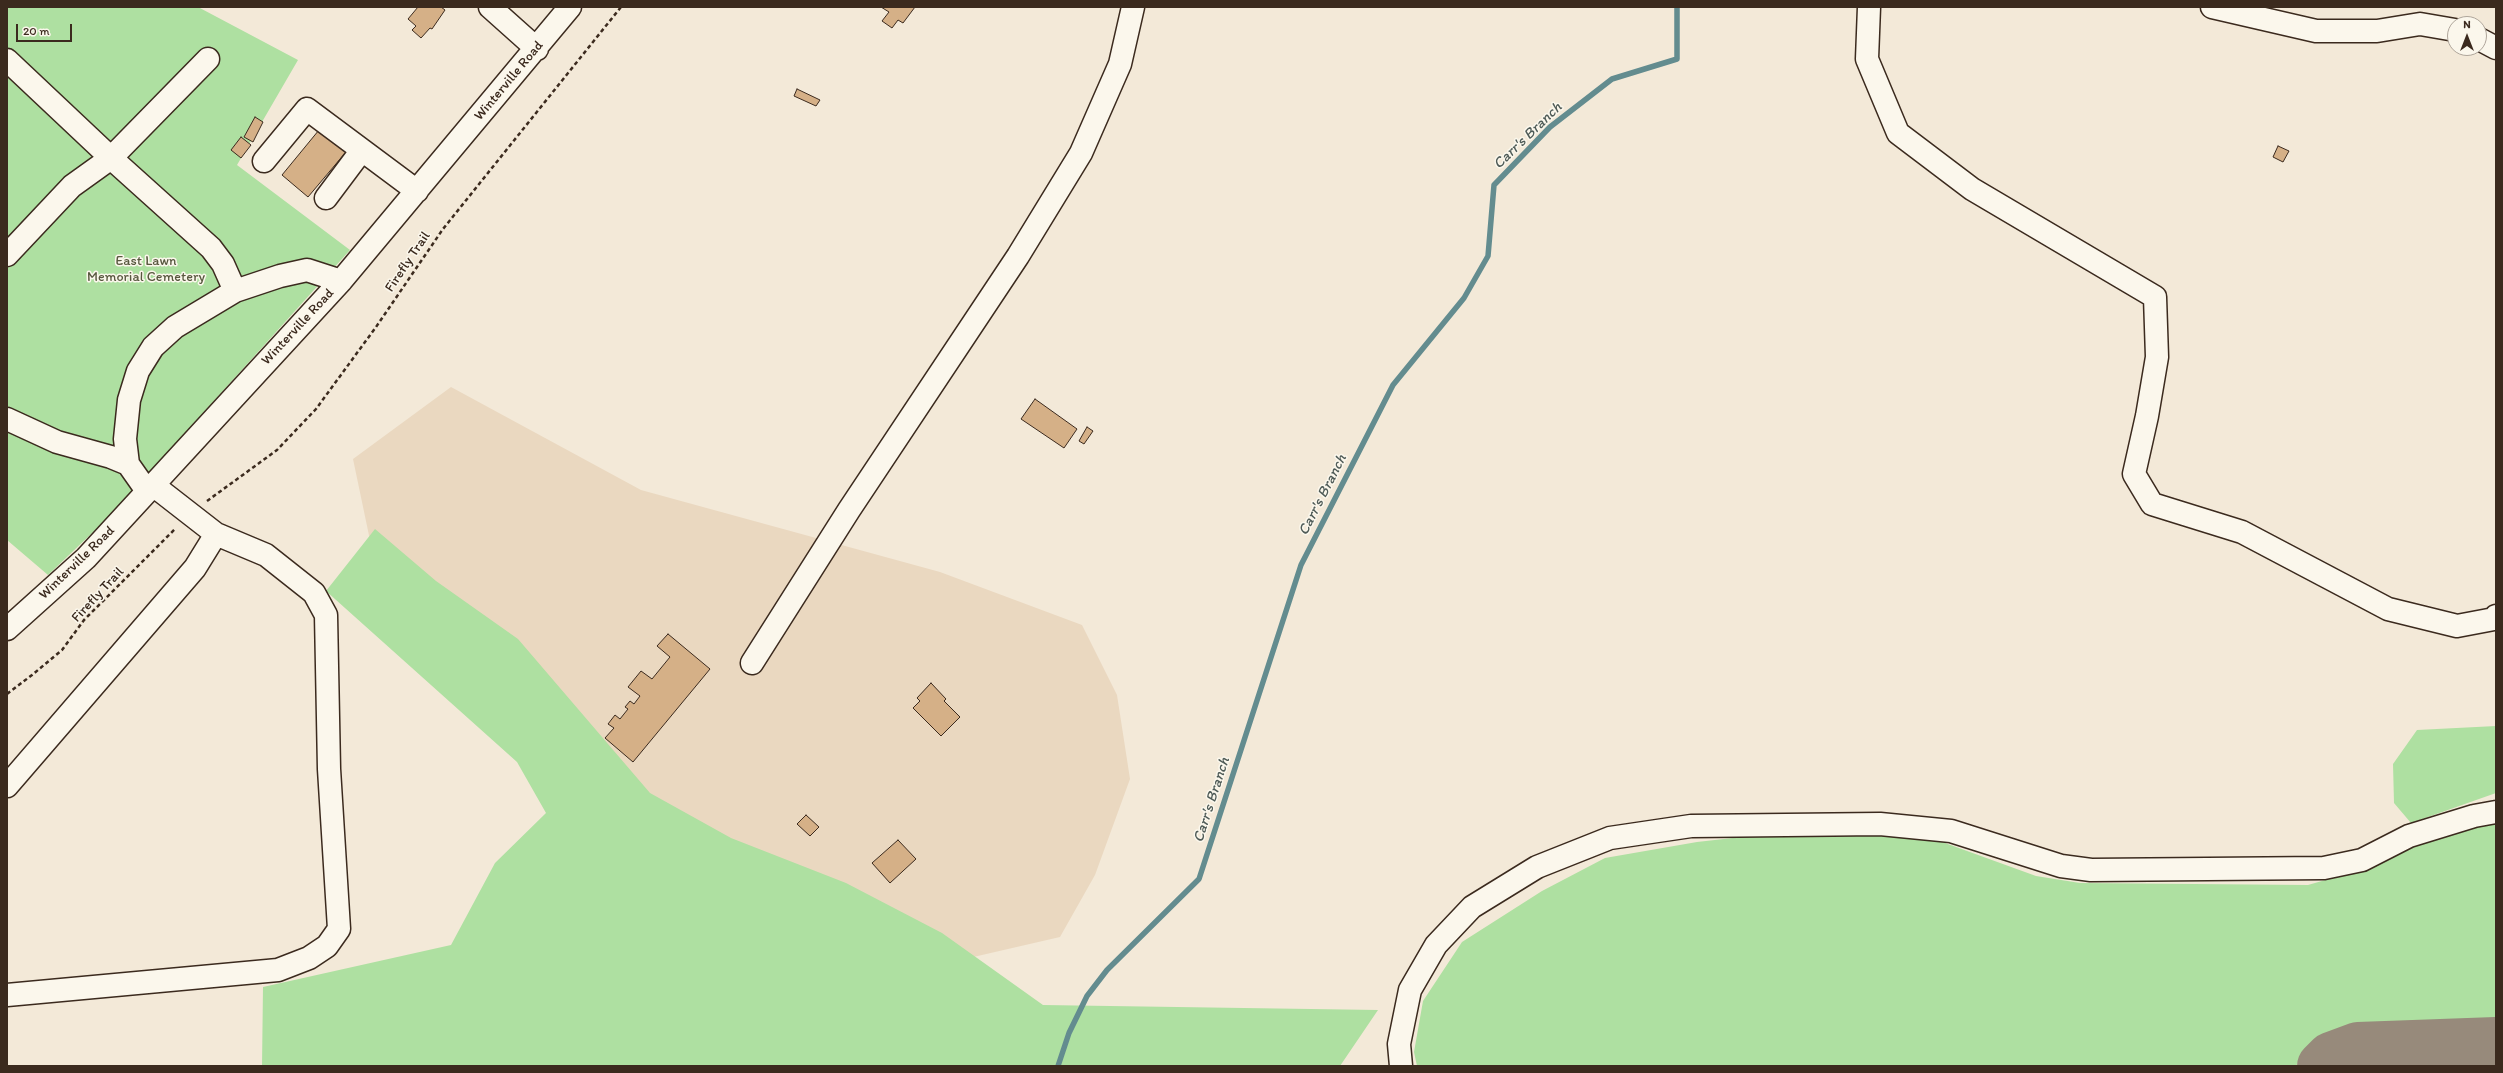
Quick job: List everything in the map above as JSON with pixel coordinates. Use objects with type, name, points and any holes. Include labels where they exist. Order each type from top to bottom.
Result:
[{"type":"street","points":[[490,7],[537,48]]},
{"type":"street","name":"Winterville Road","points":[[7,629],[86,558],[341,281],[570,7]]},
{"type":"street","points":[[752,664],[853,503],[1018,256],[1081,153],[1120,64],[1133,7]]},
{"type":"street","points":[[1870,7],[1866,59],[1898,133],[1972,189],[2155,297],[2156,357],[2147,416],[2134,474],[2152,504],[2242,532],[2388,609],[2457,626],[2494,619],[2496,616]]},
{"type":"street","points":[[2212,7],[2316,31],[2377,31],[2420,24],[2447,29]]},
{"type":"street","points":[[2487,43],[2496,48]]},
{"type":"street","points":[[7,256],[72,186],[111,158],[208,59]]},
{"type":"street","points":[[7,60],[111,158],[211,248],[223,264],[235,291]]},
{"type":"street","points":[[264,161],[307,109],[417,191]]},
{"type":"street","points":[[326,198],[362,150]]},
{"type":"street","points":[[128,464],[125,439],[128,400],[138,371],[153,347],[175,328],[235,291],[280,276],[307,270],[341,281]]},
{"type":"street","points":[[7,419],[57,442],[111,457],[128,464],[150,488],[216,534],[266,555],[314,593],[326,615],[329,769],[339,929],[327,946],[309,958],[278,970],[7,995]]},
{"type":"street","points":[[7,786],[195,568],[216,534]]},
{"type":"street","points":[[1401,1066],[1399,1044],[1410,990],[1436,945],[1472,907],[1530,871],[1610,838],[1691,826],[1880,824],[1950,831],[2061,866],[2091,870],[2324,868],[2362,860],[2409,836],[2474,816],[2496,812]]},
{"type":"path","name":"Firefly Trail","points":[[201,505],[276,450],[316,409],[376,327],[444,228],[621,7]]},
{"type":"path","name":"Firefly Trail","points":[[7,694],[32,676],[62,650],[84,620],[178,527]]},
{"type":"shaded area","points":[[451,387],[641,490],[940,572],[1082,625],[1117,695],[1130,779],[1095,875],[1060,937],[969,958],[648,806],[371,545],[353,459]]},
{"type":"shaded area","points":[[2496,933],[2496,1066],[2198,1066]]},
{"type":"green space","name":"East Lawn Memorial Cemetery","points":[[7,7],[198,7],[298,60],[237,165],[350,250],[111,515],[48,575],[7,540]]},
{"type":"green space","points":[[375,529],[436,581],[518,639],[650,793],[731,838],[846,883],[942,933],[1043,1005],[1378,1010],[1340,1066],[262,1066],[263,987],[451,945],[495,863],[546,813],[517,762],[326,591]]},
{"type":"green space","points":[[2496,726],[2496,793],[2411,823],[2394,803],[2393,764],[2417,730]]},
{"type":"green space","points":[[2496,822],[2496,1020],[2351,1024],[2322,1036],[2304,1052],[2296,1066],[1417,1066],[1414,1052],[1423,1001],[1462,942],[1542,891],[1605,858],[1697,842],[1786,832],[1871,830],[1934,839],[2036,876],[2080,883],[2308,885],[2374,866],[2419,844],[2483,823]]},
{"type":"green space","points":[[2496,1061],[2496,1066],[2384,1066],[2396,1064]]},
{"type":"building","points":[[418,7],[441,7],[445,10],[432,29],[430,28],[421,38],[412,30],[416,26],[408,19]]},
{"type":"building","points":[[881,7],[915,7],[903,23],[898,20],[892,28],[882,21],[889,12]]},
{"type":"building","points":[[797,89],[820,100],[816,106],[794,96]]},
{"type":"building","points":[[255,117],[263,122],[253,142],[244,137]]},
{"type":"building","points":[[319,130],[346,152],[308,197],[282,175]]},
{"type":"building","points":[[241,137],[251,145],[241,158],[231,150]]},
{"type":"building","points":[[2278,146],[2289,151],[2283,162],[2273,157]]},
{"type":"building","points":[[1035,399],[1077,429],[1064,448],[1021,419]]},
{"type":"building","points":[[1087,427],[1093,431],[1084,444],[1079,441]]},
{"type":"building","points":[[668,634],[710,669],[633,762],[605,738],[614,728],[608,724],[615,715],[620,719],[628,709],[625,707],[630,701],[634,704],[640,696],[628,687],[641,671],[652,679],[670,657],[657,646]]},
{"type":"building","points":[[931,683],[946,699],[944,701],[960,717],[941,736],[913,708],[920,701],[917,698]]},
{"type":"building","points":[[806,815],[819,827],[810,836],[797,824]]},
{"type":"building","points":[[898,840],[916,859],[890,883],[872,863]]},
{"type":"waterway","name":"Carr's Branch","points":[[1058,1066],[1069,1033],[1087,996],[1107,970],[1199,879],[1301,565],[1393,385],[1464,298],[1488,256],[1494,185],[1550,127],[1612,79],[1677,59],[1677,7]]},
{"type":"taxiway","points":[[2322,1066],[2331,1057],[2358,1047],[2496,1042]]}]
